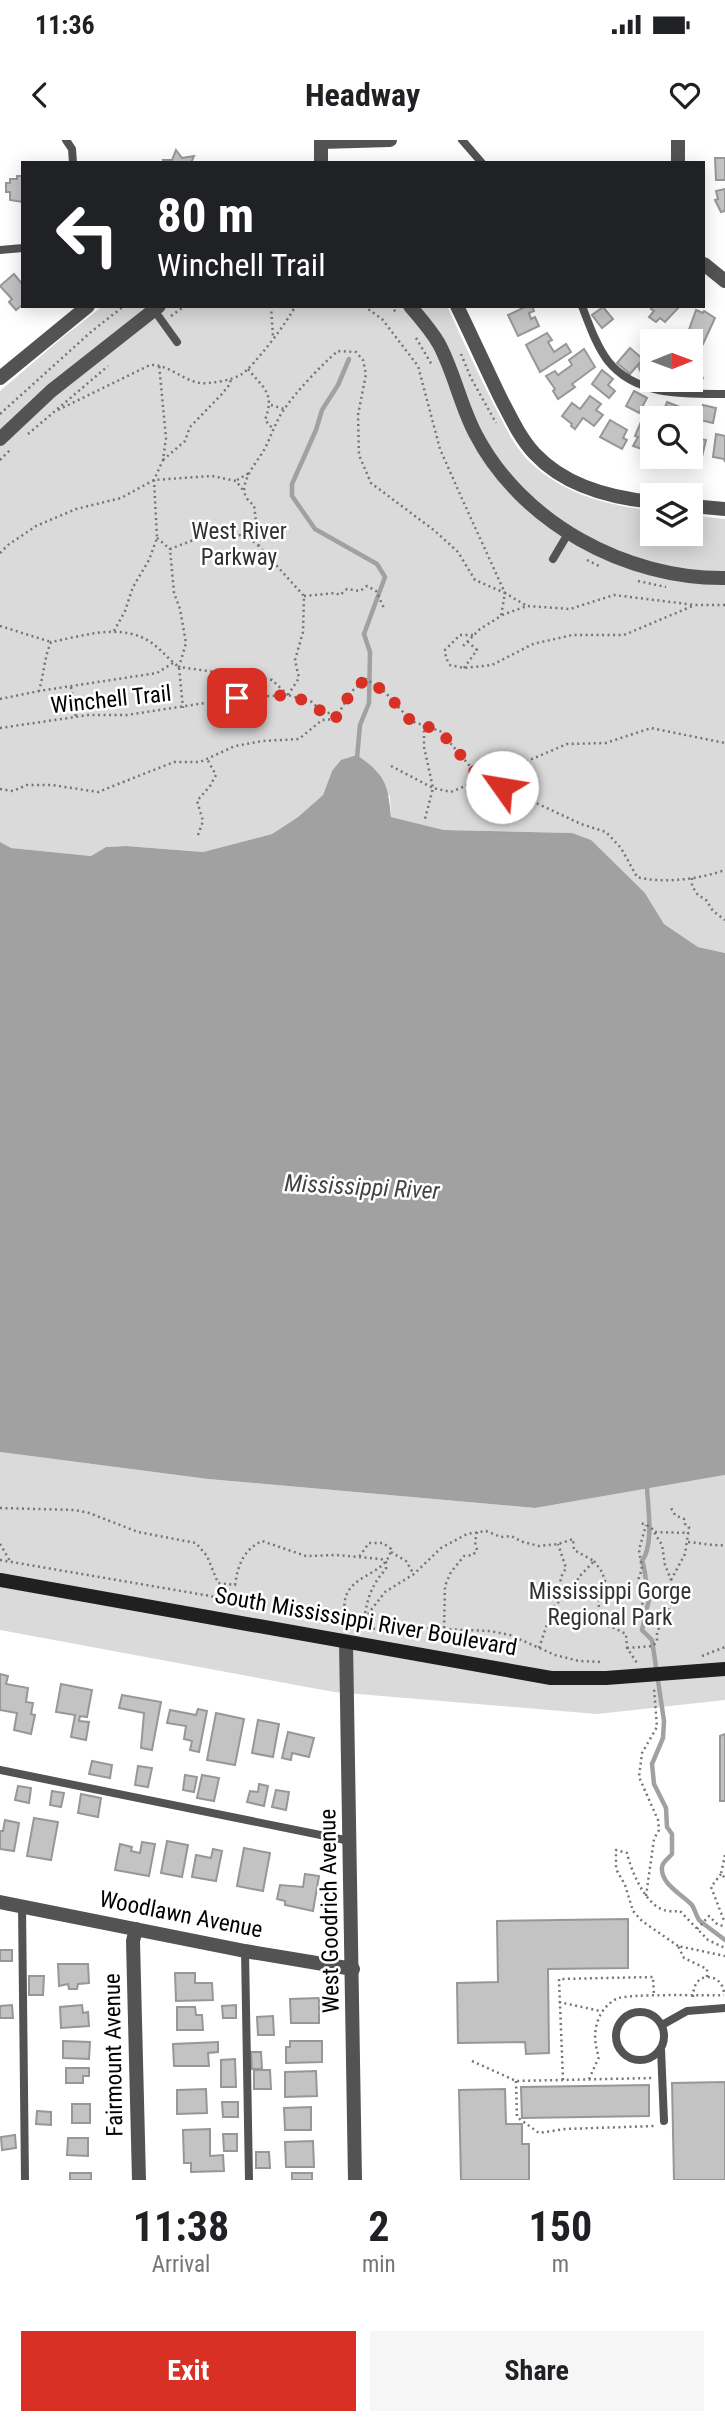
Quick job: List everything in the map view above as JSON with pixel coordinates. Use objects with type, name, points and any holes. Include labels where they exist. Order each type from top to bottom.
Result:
[{"type":"street","points":[[321,161],[321,141],[390,140]]},
{"type":"street","points":[[678,140],[678,161]]},
{"type":"street","points":[[705,265],[725,281]]},
{"type":"street","points":[[0,378],[86,308]]},
{"type":"street","points":[[412,308],[439,343],[467,417],[499,471],[546,517],[569,532],[633,564],[699,578],[725,578]]},
{"type":"street","points":[[458,308],[518,432],[536,455],[587,487],[614,497],[640,500]]},
{"type":"street","points":[[0,439],[51,391],[158,313]]},
{"type":"street","points":[[703,507],[725,509]]},
{"type":"street","name":"South Mississippi River Boulevard","points":[[0,1580],[551,1678],[606,1678],[725,1669]]},
{"type":"street","name":"West Goodrich Avenue","points":[[346,1642],[354,1969],[355,2180]]},
{"type":"street","name":"Woodlawn Avenue","points":[[0,1902],[245,1951],[354,1969]]},
{"type":"street","name":"Fairmount Avenue","points":[[136,1929],[133,1941],[139,2180]]},
{"type":"lane","points":[[66,140],[72,149],[73,161]]},
{"type":"lane","points":[[462,140],[480,161]]},
{"type":"lane","points":[[0,250],[21,248]]},
{"type":"lane","points":[[583,308],[597,342],[608,360],[625,377],[652,389],[681,394],[725,394]]},
{"type":"lane","points":[[158,313],[177,342]]},
{"type":"lane","points":[[553,559],[569,532]]},
{"type":"lane","points":[[0,1770],[350,1841]]},
{"type":"lane","points":[[22,1906],[26,2180]]},
{"type":"lane","points":[[245,1951],[249,2180]]},
{"type":"lane","points":[[662,2025],[687,2011],[725,2008]]},
{"type":"lane","points":[[660,2123],[661,2049],[664,2041],[662,2025],[649,2014],[634,2012],[621,2021],[616,2036],[620,2050],[632,2060],[649,2059],[661,2049]]},
{"type":"path","points":[[0,414],[121,308]]},
{"type":"path","points":[[158,313],[177,308]]},
{"type":"path","points":[[271,308],[273,337]]},
{"type":"path","points":[[58,410],[150,365],[159,364],[180,376],[201,383],[243,374],[294,308]]},
{"type":"path","points":[[367,308],[382,319],[418,366],[440,449],[505,593],[501,616]]},
{"type":"path","points":[[243,490],[249,472],[265,448],[284,409],[338,351],[356,352],[363,360],[366,374],[358,415],[359,455],[371,483],[435,531],[458,552],[475,579],[527,606]]},
{"type":"path","points":[[114,631],[157,538],[154,480],[163,460],[166,438],[159,364]]},
{"type":"path","points":[[26,436],[110,365]]},
{"type":"path","points":[[248,369],[269,393],[271,405],[265,420],[272,429]]},
{"type":"path","points":[[163,460],[185,441],[190,427],[221,395],[230,384],[231,378]]},
{"type":"path","points":[[271,405],[284,409]]},
{"type":"path","points":[[0,460],[16,444]]},
{"type":"path","points":[[236,481],[249,472]]},
{"type":"path","points":[[0,553],[36,526],[86,506],[121,498],[154,480],[195,476],[236,481],[247,501],[254,505],[259,546]]},
{"type":"path","points":[[0,626],[51,642],[114,631],[130,633],[150,642],[179,667],[272,680],[288,695],[299,678],[295,660],[303,632],[304,596],[259,546],[245,535],[204,536],[170,549]]},
{"type":"path","points":[[157,538],[170,549],[174,593],[180,609],[186,643],[179,667],[183,708]]},
{"type":"path","points":[[304,596],[335,593],[340,595],[347,589],[360,592],[367,586],[376,591],[384,608]]},
{"type":"path","points":[[463,646],[501,616],[527,606],[570,609],[614,594],[695,605],[725,605]]},
{"type":"path","points":[[475,635],[460,635],[445,650],[450,665],[464,668],[492,665],[533,644],[572,635],[624,635],[695,605]]},
{"type":"path","points":[[39,691],[44,676],[45,655],[51,642]]},
{"type":"path","points":[[464,668],[477,650],[468,642]]},
{"type":"path","points":[[0,699],[157,673],[173,663]]},
{"type":"path","points":[[0,789],[13,791],[27,785],[52,785],[98,792],[174,762],[200,762],[234,746],[299,739],[322,720],[335,719],[352,691],[366,679],[385,692],[411,721],[440,731],[481,779],[581,824],[606,832],[628,857],[637,877],[653,880],[692,878],[725,870]]},
{"type":"path","points":[[71,687],[76,717]]},
{"type":"path","name":"Winchell Trail","points":[[0,728],[76,717],[127,715],[183,708],[237,698],[288,695],[312,702],[323,713],[331,713],[335,719]]},
{"type":"path","points":[[424,725],[424,747],[433,788],[425,819]]},
{"type":"path","points":[[502,787],[525,762],[567,744],[606,743],[652,728],[725,743]]},
{"type":"path","points":[[198,835],[202,821],[197,802],[216,775],[207,759]]},
{"type":"path","points":[[391,766],[433,788],[451,792],[481,779]]},
{"type":"path","points":[[692,878],[692,886],[698,895],[725,919]]},
{"type":"path","points":[[0,1508],[75,1510],[138,1532],[196,1542],[207,1556],[219,1583],[235,1585],[237,1567],[251,1546],[262,1541],[306,1556],[381,1559],[386,1562]]},
{"type":"path","points":[[627,1648],[653,1646],[657,1640],[657,1632],[673,1602],[669,1599],[671,1580],[685,1554],[690,1527],[685,1524],[684,1519],[675,1515],[671,1508]]},
{"type":"path","points":[[641,1523],[655,1532],[662,1545],[671,1580]]},
{"type":"path","points":[[641,1610],[643,1596],[638,1580],[642,1569],[639,1550],[646,1525]]},
{"type":"path","points":[[391,1552],[386,1569],[376,1580],[368,1597],[365,1614],[368,1614],[385,1592],[414,1574],[441,1548],[467,1534],[486,1531],[539,1546],[573,1539],[574,1549],[594,1561],[605,1581],[598,1590],[600,1625],[626,1634],[627,1648],[640,1668]]},
{"type":"path","points":[[444,1629],[445,1586],[451,1572],[464,1556],[473,1555],[477,1550],[477,1532]]},
{"type":"path","points":[[655,1532],[689,1533]]},
{"type":"path","points":[[688,1542],[711,1546],[725,1545]]},
{"type":"path","points":[[359,1558],[369,1543],[388,1545],[391,1552],[406,1561],[414,1574]]},
{"type":"path","points":[[0,1544],[10,1561]]},
{"type":"path","points":[[539,1648],[553,1607],[558,1603],[561,1577],[566,1568],[558,1544]]},
{"type":"path","points":[[0,1560],[333,1617],[386,1632],[422,1628],[490,1631],[510,1635],[579,1661],[605,1662]]},
{"type":"path","points":[[559,1593],[576,1591],[578,1578],[594,1561]]},
{"type":"path","points":[[347,1622],[346,1598],[352,1584],[386,1562]]},
{"type":"path","points":[[332,1623],[333,1617]]},
{"type":"path","points":[[702,1656],[725,1647]]},
{"type":"path","points":[[646,1896],[654,1839],[659,1830],[658,1821],[639,1777],[642,1753],[657,1727],[653,1687]]},
{"type":"path","points":[[725,1948],[708,1940],[680,1911],[666,1912],[646,1896],[636,1881],[627,1853],[616,1850],[616,1869],[625,1885],[633,1911],[642,1921],[678,1946],[725,1956]]},
{"type":"path","points":[[697,1929],[709,1916],[718,1925],[725,1925],[711,1887],[721,1874],[725,1855]]},
{"type":"path","points":[[721,1874],[725,1878]]},
{"type":"path","points":[[678,1946],[684,1958],[706,1969],[707,1977]]},
{"type":"path","points":[[563,2080],[559,1979],[653,1977],[654,1996]]},
{"type":"path","points":[[589,2079],[599,2057],[594,2044],[595,2028],[602,2011],[617,1998],[693,1997],[724,1995],[723,1988],[719,1981],[703,1977],[697,1983],[693,1997]]},
{"type":"path","points":[[559,2002],[602,2011]]},
{"type":"path","points":[[472,2061],[516,2081],[658,2078]]},
{"type":"path","points":[[516,2081],[517,2117],[539,2133],[660,2123]]},
{"type":"green space","name":"West River Parkway","points":[[100,308],[448,308],[509,434],[524,456],[543,473],[587,497],[640,509],[640,546],[703,546],[703,516],[725,519],[725,953],[698,947],[664,924],[645,893],[572,833],[444,830],[391,817],[390,796],[332,771],[323,795],[298,817],[272,834],[203,852],[126,846],[106,847],[91,856],[10,848],[0,842],[0,391]]},
{"type":"green space","name":"Mississippi Gorge Regional Park","points":[[0,1452],[208,1479],[535,1508],[725,1475],[725,1700],[597,1714],[334,1692],[0,1630]]},
{"type":"water","name":"Mississippi River","points":[[357,755],[374,768],[383,781],[391,817],[444,830],[572,833],[591,840],[645,893],[664,924],[698,947],[725,953],[725,1475],[535,1508],[208,1479],[0,1452],[0,842],[11,848],[91,856],[106,847],[126,846],[203,852],[272,834],[298,817],[323,795],[332,771],[341,760]]},
{"type":"building","points":[[176,150],[182,158],[194,156],[192,161],[163,160],[172,160]]},
{"type":"building","points":[[715,158],[725,158],[725,180],[716,180]]},
{"type":"building","points":[[17,176],[21,176],[21,202],[10,200],[10,192],[6,192],[6,183],[10,183],[10,179],[17,179]]},
{"type":"building","points":[[725,189],[725,211],[721,212],[715,200],[718,199],[716,191]]},
{"type":"building","points":[[14,274],[21,283],[21,306],[16,310],[9,302],[12,299],[0,286]]},
{"type":"building","points":[[523,308],[533,308],[534,311],[529,313],[531,319],[535,317],[539,326],[518,336],[508,315]]},
{"type":"building","points":[[604,308],[613,319],[602,328],[592,315]]},
{"type":"building","points":[[678,308],[665,322],[660,318],[656,322],[649,317],[654,311],[651,309]]},
{"type":"building","points":[[696,310],[703,313],[704,311],[715,318],[704,342],[704,329],[689,329]]},
{"type":"building","points":[[547,333],[552,340],[548,342],[554,352],[566,344],[571,352],[540,372],[526,345]]},
{"type":"building","points":[[630,348],[640,356],[640,362],[630,374],[617,363]]},
{"type":"building","points":[[584,349],[595,367],[572,384],[575,387],[558,399],[546,376],[555,371],[558,375],[572,365],[569,360]]},
{"type":"building","points":[[602,370],[613,379],[608,385],[615,391],[609,398],[592,384]]},
{"type":"building","points":[[634,391],[647,398],[640,406],[639,413],[626,406]]},
{"type":"building","points":[[590,396],[601,404],[596,410],[603,415],[594,426],[583,418],[575,429],[562,416],[572,403],[580,409]]},
{"type":"building","points":[[703,406],[716,408],[713,423],[703,421]]},
{"type":"building","points":[[610,420],[627,430],[623,438],[627,440],[622,449],[600,437]]},
{"type":"building","points":[[640,424],[640,448],[633,446],[638,437],[635,436]]},
{"type":"building","points":[[716,434],[725,436],[725,462],[724,459],[713,457]]},
{"type":"building","points":[[0,1674],[8,1676],[6,1684],[28,1688],[26,1702],[33,1703],[31,1714],[35,1715],[31,1734],[14,1730],[17,1713],[0,1710]]},
{"type":"building","points":[[61,1684],[92,1690],[87,1717],[80,1716],[79,1721],[89,1722],[86,1740],[71,1737],[75,1715],[56,1712]]},
{"type":"building","points":[[122,1695],[161,1702],[152,1750],[141,1748],[144,1713],[119,1708]]},
{"type":"building","points":[[198,1709],[207,1711],[199,1752],[190,1750],[192,1741],[184,1739],[186,1726],[167,1723],[170,1710],[196,1715]]},
{"type":"building","points":[[216,1713],[244,1719],[235,1765],[207,1760]]},
{"type":"building","points":[[258,1720],[279,1724],[273,1757],[252,1753]]},
{"type":"building","points":[[288,1732],[314,1738],[309,1757],[292,1753],[291,1760],[282,1758]]},
{"type":"building","points":[[725,1734],[725,1801],[720,1801],[720,1736]]},
{"type":"building","points":[[92,1761],[112,1765],[110,1778],[89,1774]]},
{"type":"building","points":[[138,1766],[152,1768],[148,1787],[135,1785]]},
{"type":"building","points":[[185,1775],[197,1777],[194,1792],[183,1790]]},
{"type":"building","points":[[202,1775],[219,1778],[214,1801],[197,1798]]},
{"type":"building","points":[[259,1784],[268,1786],[264,1806],[247,1802],[250,1791],[258,1792]]},
{"type":"building","points":[[18,1786],[31,1788],[29,1803],[15,1800]]},
{"type":"building","points":[[276,1790],[289,1792],[286,1810],[272,1807]]},
{"type":"building","points":[[52,1791],[64,1793],[61,1807],[50,1805]]},
{"type":"building","points":[[81,1794],[101,1798],[98,1817],[78,1813]]},
{"type":"building","points":[[34,1818],[58,1822],[51,1860],[27,1856]]},
{"type":"building","points":[[5,1820],[19,1823],[14,1851],[0,1849],[0,1831],[3,1831]]},
{"type":"building","points":[[167,1841],[188,1845],[182,1877],[161,1873]]},
{"type":"building","points":[[142,1842],[155,1844],[149,1876],[115,1870],[120,1844],[132,1847],[131,1851],[140,1853]]},
{"type":"building","points":[[244,1848],[270,1853],[263,1891],[237,1886]]},
{"type":"building","points":[[213,1849],[222,1851],[216,1881],[192,1877],[196,1855],[211,1858]]},
{"type":"building","points":[[305,1874],[319,1876],[313,1911],[285,1905],[285,1901],[277,1899],[280,1885],[303,1887]]},
{"type":"building","points":[[628,1919],[628,1968],[548,1969],[549,2053],[526,2054],[525,2042],[458,2043],[457,1983],[498,1982],[497,1921]]},
{"type":"building","points":[[0,1950],[12,1950],[12,1961],[0,1961]]},
{"type":"building","points":[[58,1964],[88,1964],[89,1983],[78,1984],[77,1989],[69,1989],[68,1984],[59,1986]]},
{"type":"building","points":[[175,1973],[195,1973],[195,1983],[212,1983],[213,2000],[176,2001]]},
{"type":"building","points":[[29,1976],[44,1976],[43,1995],[29,1995]]},
{"type":"building","points":[[319,1998],[319,2023],[291,2023],[290,1999]]},
{"type":"building","points":[[12,2005],[13,2018],[0,2018],[0,2006]]},
{"type":"building","points":[[82,2005],[83,2013],[88,2012],[89,2026],[61,2028],[60,2007]]},
{"type":"building","points":[[236,2005],[236,2018],[223,2018],[222,2006]]},
{"type":"building","points":[[177,2007],[195,2007],[196,2015],[202,2015],[203,2030],[177,2030]]},
{"type":"building","points":[[273,2016],[274,2035],[258,2035],[257,2017]]},
{"type":"building","points":[[63,2041],[90,2042],[89,2059],[63,2058]]},
{"type":"building","points":[[290,2041],[322,2041],[322,2062],[286,2063],[286,2047],[290,2047]]},
{"type":"building","points":[[218,2042],[218,2052],[208,2053],[209,2066],[174,2066],[173,2044]]},
{"type":"building","points":[[251,2052],[261,2052],[262,2069],[252,2069]]},
{"type":"building","points":[[235,2059],[236,2087],[221,2087],[221,2060]]},
{"type":"building","points":[[66,2068],[89,2068],[89,2076],[83,2076],[83,2083],[66,2083]]},
{"type":"building","points":[[254,2070],[270,2070],[271,2089],[254,2089]]},
{"type":"building","points":[[316,2071],[317,2096],[285,2097],[285,2072]]},
{"type":"building","points":[[725,2082],[725,2180],[674,2180],[672,2083]]},
{"type":"building","points":[[649,2085],[649,2116],[522,2118],[521,2087]]},
{"type":"building","points":[[206,2089],[207,2113],[177,2114],[177,2090]]},
{"type":"building","points":[[505,2089],[506,2124],[522,2124],[522,2144],[529,2144],[529,2180],[461,2180],[459,2090]]},
{"type":"building","points":[[222,2102],[238,2102],[238,2117],[223,2117]]},
{"type":"building","points":[[72,2104],[90,2104],[90,2123],[72,2123]]},
{"type":"building","points":[[311,2107],[311,2130],[285,2130],[284,2108]]},
{"type":"building","points":[[37,2111],[51,2112],[51,2125],[36,2124]]},
{"type":"building","points":[[210,2129],[210,2156],[223,2155],[224,2171],[191,2172],[191,2163],[184,2163],[183,2130]]},
{"type":"building","points":[[223,2134],[237,2134],[237,2151],[224,2151]]},
{"type":"building","points":[[15,2135],[16,2148],[2,2150],[1,2137]]},
{"type":"building","points":[[68,2138],[88,2138],[88,2156],[67,2155]]},
{"type":"building","points":[[313,2141],[314,2167],[286,2167],[285,2142]]},
{"type":"building","points":[[256,2152],[269,2152],[270,2168],[256,2168]]},
{"type":"building","points":[[70,2173],[91,2173],[91,2180],[70,2180]]},
{"type":"building","points":[[292,2173],[312,2173],[312,2180],[292,2180]]},
{"type":"waterway","points":[[349,359],[338,385],[322,410],[292,484],[292,496],[315,529],[377,564],[385,577],[364,634],[370,652],[369,703],[360,725],[357,758]]},
{"type":"waterway","points":[[647,1488],[649,1536],[642,1561],[650,1595],[642,1630],[652,1640],[664,1721],[663,1738],[652,1764],[654,1784],[666,1808],[667,1827],[672,1834],[672,1854],[665,1861],[662,1873],[668,1884],[692,1905],[699,1920],[725,1940]]},
{"type":"route","points":[[237,698],[288,695],[312,702],[323,713],[331,713],[335,719],[352,691],[366,679],[385,692],[411,721],[440,731],[481,779],[502,787]]}]
